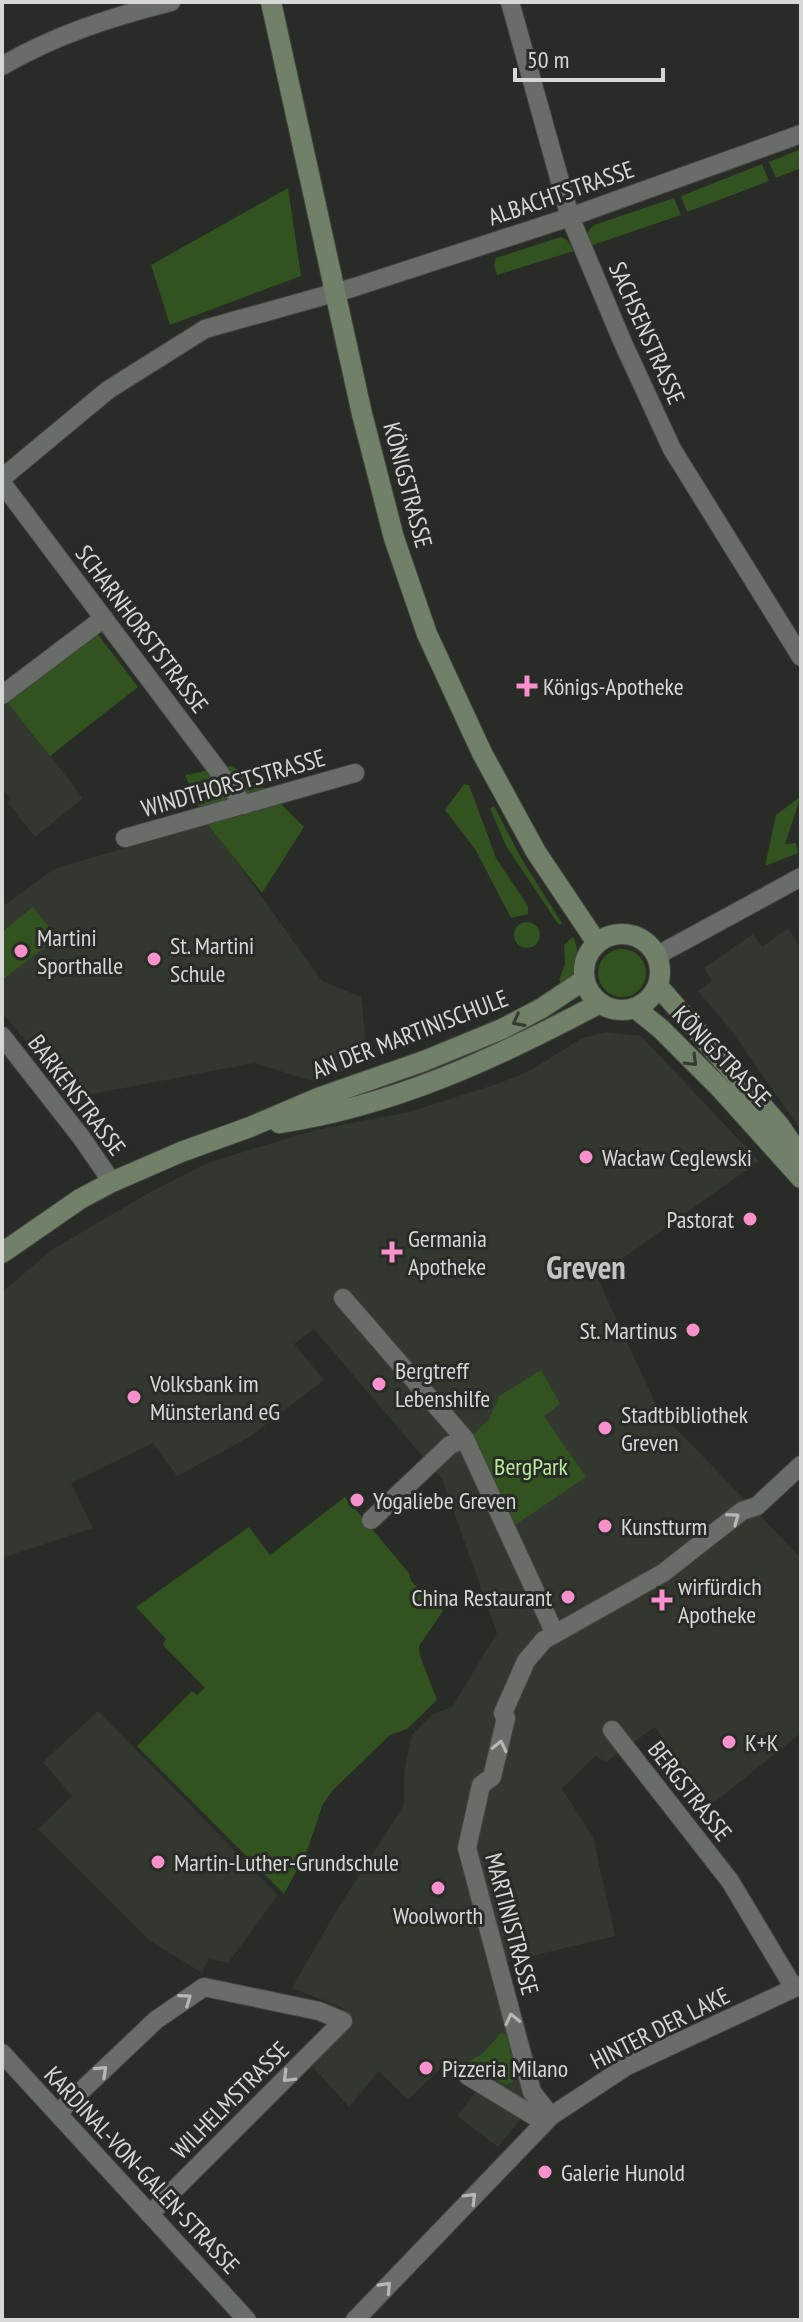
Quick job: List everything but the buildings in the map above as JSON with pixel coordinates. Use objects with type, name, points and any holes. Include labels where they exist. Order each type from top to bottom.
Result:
[{"type":"street","points":[[4,61],[91,24],[171,2]]},
{"type":"street","name":"KÖNIGSTRASSE","points":[[271,2],[362,414],[394,538],[427,634],[482,753],[522,827],[597,943]]},
{"type":"street","name":"SACHSENSTRASSE","points":[[510,2],[570,217],[623,343],[672,449],[801,657]]},
{"type":"street","name":"ALBACHTSTRASSE","points":[[2,480],[108,390],[205,329],[335,294],[570,217],[801,134]]},
{"type":"street","name":"SCHARNHORSTSTRASSE","points":[[2,480],[244,805]]},
{"type":"street","points":[[2,695],[104,618]]},
{"type":"street","name":"WINDTHORSTSTRASSE","points":[[125,838],[355,773]]},
{"type":"street","points":[[656,956],[801,877]]},
{"type":"street","points":[[630,935],[649,946],[656,956],[660,970],[658,986],[635,1008],[621,1010],[600,1003],[590,993],[584,980],[588,954],[607,937],[630,935]]},
{"type":"street","name":"AN DER MARTINISCHULE","points":[[2,1253],[80,1199],[112,1182],[318,1098],[424,1061],[502,1029],[542,1008],[584,980]]},
{"type":"street","name":"KÖNIGSTRASSE","points":[[658,986],[779,1125],[801,1157]]},
{"type":"street","name":"AN DER MARTINISCHULE","points":[[250,1127],[304,1119],[403,1092],[484,1063],[600,1003]]},
{"type":"street","name":"KÖNIGSTRASSE","points":[[635,1008],[661,1029],[720,1088],[801,1178]]},
{"type":"street","name":"BARKENSTRASSE","points":[[2,1036],[112,1182]]},
{"type":"street","points":[[343,1298],[465,1439],[555,1634]]},
{"type":"street","points":[[371,1520],[450,1445],[465,1439]]},
{"type":"street","name":"MARTINISTRASSE","points":[[548,2119],[532,2092],[467,1848],[481,1785],[492,1777],[506,1718],[503,1713],[526,1661],[544,1640],[663,1573],[742,1511],[757,1506],[801,1465]]},
{"type":"street","name":"BERGSTRASSE","points":[[612,1730],[730,1881]]},
{"type":"street","name":"HINTER DER LAKE","points":[[548,2119],[627,2066],[797,1987],[730,1881]]},
{"type":"street","name":"WILHELMSTRASSE","points":[[58,2113],[156,2020],[204,1987],[319,2011],[343,2021],[151,2213]]},
{"type":"street","name":"KARDINAL-VON-GALEN-STRASSE","points":[[2,2053],[247,2320]]},
{"type":"street","points":[[355,2320],[548,2119],[468,2076]]},
{"type":"shaded area","points":[[97,633],[138,687],[50,755],[83,798],[35,837],[8,803],[11,799],[2,788],[2,708]]},
{"type":"shaded area","name":"St. Martini Schule","points":[[209,823],[322,981],[361,997],[368,1061],[316,1082],[254,1063],[72,1098],[2,1012],[2,907],[54,869]]},
{"type":"shaded area","points":[[788,928],[801,949],[801,1130],[730,1029],[698,991],[712,981],[704,968],[753,934],[762,947]]},
{"type":"shaded area","points":[[607,1032],[641,1036],[759,1161],[597,1277],[659,1411],[801,1558],[801,1733],[711,1805],[655,1727],[606,1762],[595,1756],[562,1789],[593,1837],[615,1936],[507,1962],[543,2091],[498,2147],[457,2116],[479,2088],[443,2066],[408,2100],[379,2071],[349,2107],[312,2066],[347,2031],[343,2008],[292,1988],[404,1805],[404,1772],[412,1735],[433,1714],[452,1707],[497,1633],[442,1479],[314,1329],[294,1344],[324,1380],[248,1438],[177,1476],[153,1443],[71,1483],[93,1528],[2,1558],[2,1292],[53,1249],[207,1163],[315,1130],[409,1112],[500,1083],[531,1070],[582,1038]]},
{"type":"shaded area","name":"Martin-Luther-Grundschule","points":[[98,1711],[278,1895],[228,1963],[209,1959],[202,1973],[150,1941],[38,1829],[72,1796],[43,1762]]},
{"type":"green space","points":[[801,149],[801,168],[776,178],[769,162]]},
{"type":"green space","points":[[762,164],[769,181],[687,212],[681,196]]},
{"type":"green space","points":[[288,188],[301,276],[170,325],[151,265]]},
{"type":"green space","points":[[674,198],[681,215],[590,246],[587,233],[594,225]]},
{"type":"green space","points":[[561,237],[574,251],[497,275],[494,265],[496,258]]},
{"type":"green space","points":[[97,633],[138,687],[50,756],[8,703]]},
{"type":"green space","points":[[232,766],[268,791],[304,827],[262,893],[206,822],[185,775]]},
{"type":"green space","points":[[464,784],[469,785],[496,858],[528,906],[528,914],[511,918],[475,849],[445,810]]},
{"type":"green space","points":[[801,796],[785,844],[796,843],[798,853],[765,866],[776,815]]},
{"type":"green space","points":[[494,806],[521,858],[562,923],[559,925],[506,846],[490,808]]},
{"type":"green space","name":"Martini Sporthalle","points":[[33,907],[57,938],[2,980],[2,932]]},
{"type":"green space","points":[[527,922],[536,926],[540,935],[536,944],[527,948],[518,944],[514,935],[518,926]]},
{"type":"green space","points":[[573,937],[577,950],[576,964],[564,989],[559,980],[565,964],[564,945]]},
{"type":"green space","points":[[622,949],[639,956],[646,973],[639,990],[622,997],[605,990],[598,973],[605,956]]},
{"type":"green space","name":"BergPark","points":[[541,1370],[560,1404],[544,1416],[586,1477],[515,1525],[473,1434],[489,1420],[499,1396]]},
{"type":"green space","points":[[345,1497],[409,1573],[411,1581],[443,1611],[419,1646],[437,1700],[407,1729],[390,1735],[333,1790],[323,1804],[307,1851],[284,1894],[137,1746],[192,1691],[197,1695],[205,1688],[165,1647],[166,1639],[136,1607],[249,1527],[270,1555]]},
{"type":"green space","points":[[501,2033],[506,2034],[516,2075],[512,2083],[506,2085],[470,2066],[469,2062],[483,2053]]},
{"type":"place","name":"Königs-Apotheke","points":[[527,686]]},
{"type":"place","name":"Martini Sporthalle","points":[[21,951]]},
{"type":"place","name":"St. Martini Schule","points":[[154,959]]},
{"type":"place","name":"Wacław Ceglewski","points":[[586,1157]]},
{"type":"place","name":"Pastorat","points":[[750,1219]]},
{"type":"place","name":"Germania Apotheke","points":[[392,1252]]},
{"type":"place","name":"St. Martinus","points":[[693,1330]]},
{"type":"place","name":"Bergtreff Lebenshilfe","points":[[379,1384]]},
{"type":"place","name":"Volksbank im Münsterland eG","points":[[134,1397]]},
{"type":"place","name":"Stadtbibliothek Greven","points":[[605,1428]]},
{"type":"place","name":"Yogaliebe Greven","points":[[357,1500]]},
{"type":"place","name":"Kunstturm","points":[[605,1526]]},
{"type":"place","name":"China Restaurant","points":[[568,1597]]},
{"type":"place","name":"wirfürdich Apotheke","points":[[662,1600]]},
{"type":"place","name":"K+K","points":[[729,1742]]},
{"type":"place","name":"Martin-Luther-Grundschule","points":[[158,1862]]},
{"type":"place","name":"Woolworth","points":[[438,1888]]},
{"type":"place","name":"Pizzeria Milano","points":[[426,2068]]},
{"type":"place","name":"Galerie Hunold","points":[[545,2172]]},
{"type":"district","name":"Greven","points":[[586,1267]]}]
